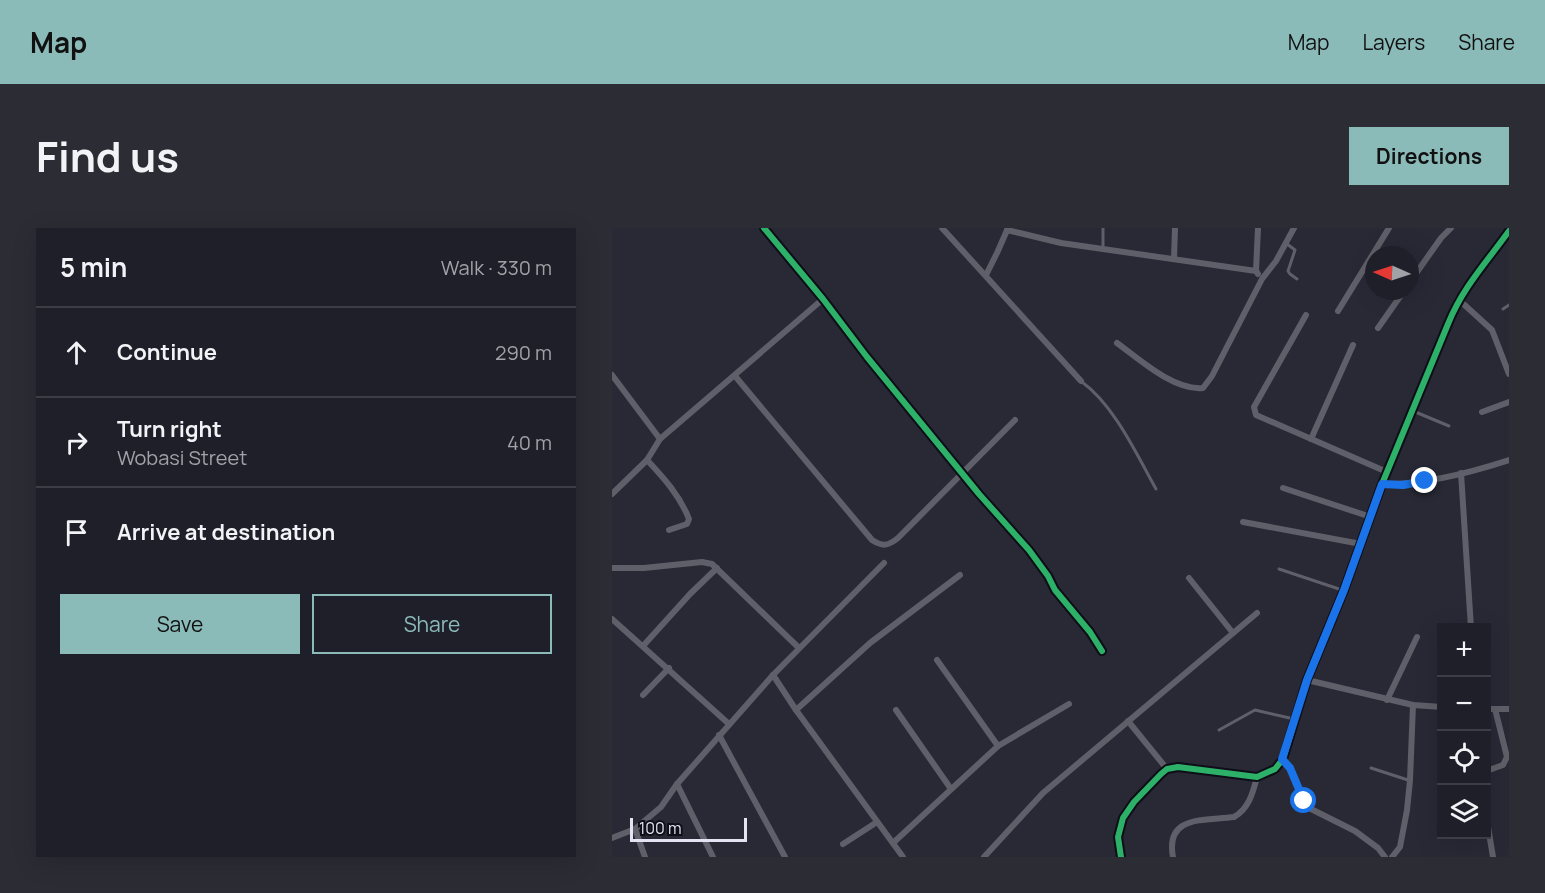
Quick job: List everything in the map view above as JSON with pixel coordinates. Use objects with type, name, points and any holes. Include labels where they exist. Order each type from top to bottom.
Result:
[{"type":"street","points":[[764,228],[979,494],[1029,550],[1055,590],[1090,632],[1102,651]]},
{"type":"street","points":[[942,228],[1081,381]]},
{"type":"street","points":[[1174,259],[1175,228]]},
{"type":"street","points":[[1258,228],[1256,271],[1262,279]]},
{"type":"street","points":[[1117,343],[1158,372],[1185,387],[1203,388],[1212,376],[1262,279],[1276,261],[1294,228]]},
{"type":"street","points":[[1338,311],[1389,228]]},
{"type":"street","points":[[1419,269],[1441,237],[1451,228]]},
{"type":"street","points":[[986,275],[1007,229],[1061,243],[1256,271]]},
{"type":"street","points":[[1121,857],[1118,837],[1123,819],[1134,802],[1167,769],[1178,767],[1257,777],[1275,769],[1282,759],[1307,680],[1344,590],[1382,484],[1458,300],[1509,231]]},
{"type":"street","points":[[612,494],[647,460],[660,439],[823,299]]},
{"type":"street","points":[[1378,328],[1398,300]]},
{"type":"street","points":[[1458,300],[1492,330],[1509,374]]},
{"type":"street","points":[[1306,315],[1253,411],[1256,415],[1387,472]]},
{"type":"street","points":[[1311,440],[1353,345]]},
{"type":"street","points":[[612,376],[660,439]]},
{"type":"street","points":[[735,376],[872,540],[881,546],[889,545],[898,538],[1015,420]]},
{"type":"street","points":[[1482,412],[1509,402]]},
{"type":"street","points":[[647,460],[671,487],[684,506],[689,519],[687,524],[669,530]]},
{"type":"street","points":[[1382,484],[1403,485],[1509,460]]},
{"type":"street","points":[[1461,473],[1471,623]]},
{"type":"street","points":[[1283,488],[1371,517]]},
{"type":"street","points":[[1243,522],[1361,544]]},
{"type":"street","points":[[612,568],[702,562],[712,564],[799,648]]},
{"type":"street","points":[[612,838],[635,829],[662,807],[677,784],[773,675],[884,563]]},
{"type":"street","points":[[643,646],[717,568]]},
{"type":"street","points":[[796,710],[870,643],[960,574]]},
{"type":"street","points":[[1189,578],[1233,633]]},
{"type":"street","points":[[984,857],[1043,793],[1257,613]]},
{"type":"street","points":[[612,619],[729,724]]},
{"type":"street","points":[[1387,700],[1417,637]]},
{"type":"street","points":[[937,660],[998,746]]},
{"type":"street","points":[[643,695],[669,668]]},
{"type":"street","points":[[773,675],[903,857]]},
{"type":"street","points":[[1307,680],[1387,700],[1437,707]]},
{"type":"street","points":[[893,843],[998,746],[1069,704]]},
{"type":"street","points":[[1392,857],[1400,847],[1403,835],[1410,780],[1413,705]]},
{"type":"street","points":[[1491,709],[1509,709]]},
{"type":"street","points":[[1491,769],[1503,765],[1507,757],[1495,709]]},
{"type":"street","points":[[896,710],[951,789]]},
{"type":"street","points":[[1128,721],[1167,769]]},
{"type":"street","points":[[719,735],[785,857]]},
{"type":"street","points":[[1282,759],[1290,768],[1307,807],[1355,831],[1378,848],[1385,857]]},
{"type":"street","points":[[1173,857],[1172,837],[1177,829],[1196,821],[1234,817],[1239,814],[1251,798],[1257,777]]},
{"type":"street","points":[[677,784],[713,857]]},
{"type":"street","points":[[843,844],[877,822]]},
{"type":"street","points":[[635,829],[645,857]]},
{"type":"street","points":[[1490,839],[1493,857]]},
{"type":"lane","points":[[1103,228],[1103,248]]},
{"type":"lane","points":[[1286,243],[1295,250],[1288,271],[1297,279]]},
{"type":"lane","points":[[1503,309],[1509,305]]},
{"type":"lane","points":[[1081,381],[1091,388],[1123,429],[1156,489]]},
{"type":"lane","points":[[1413,411],[1449,426]]},
{"type":"lane","points":[[1279,569],[1344,590]]},
{"type":"lane","points":[[1219,730],[1255,710],[1294,719]]},
{"type":"lane","points":[[1371,768],[1410,780]]},
{"type":"cycle path","points":[[764,228],[979,494],[1029,550],[1055,590],[1090,632],[1102,651]]},
{"type":"cycle path","points":[[1121,857],[1118,837],[1123,818],[1134,802],[1167,769],[1178,767],[1257,777],[1275,769],[1283,759],[1307,680],[1344,590],[1382,484],[1448,324],[1468,287],[1509,231]]},
{"type":"route","points":[[1304,801],[1290,768],[1282,759],[1307,680],[1344,590],[1382,484],[1403,485],[1425,481]]}]
